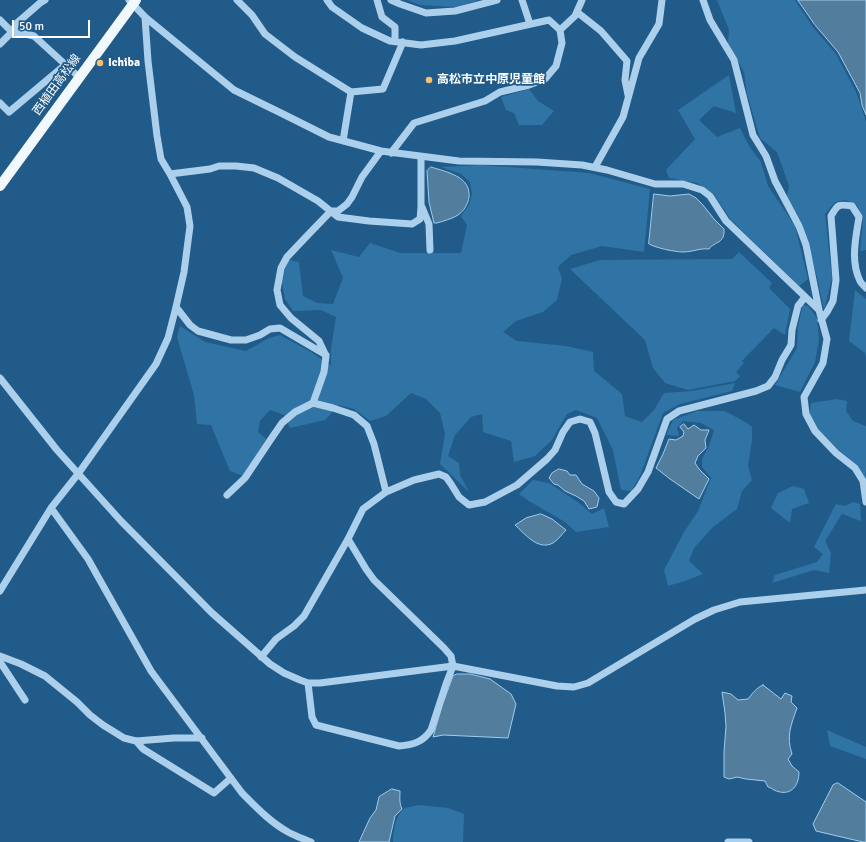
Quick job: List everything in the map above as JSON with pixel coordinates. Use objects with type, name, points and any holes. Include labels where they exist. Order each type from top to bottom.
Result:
[{"type":"main road","name":"西植田高松線","points":[[0,186],[133,1]]},
{"type":"street","points":[[0,44],[12,32],[18,23],[45,0]]},
{"type":"street","points":[[237,0],[252,15],[265,34],[295,57],[351,92],[383,88],[403,42]]},
{"type":"street","points":[[327,0],[332,7],[362,28],[390,41],[421,45],[455,41],[549,20],[560,30],[562,43],[556,66],[545,78],[529,85],[500,92],[485,101],[414,123],[391,153]]},
{"type":"street","points":[[377,0],[382,17],[395,27],[395,41]]},
{"type":"street","points":[[392,0],[426,13],[455,11],[496,0]]},
{"type":"street","points":[[522,0],[530,24]]},
{"type":"street","points":[[560,30],[575,16],[582,0]]},
{"type":"street","points":[[595,167],[623,117],[639,58],[659,24],[662,0]]},
{"type":"street","points":[[703,0],[710,20],[734,60],[753,135],[766,156],[775,181],[799,226],[806,245],[821,320],[827,338],[823,363],[804,397],[806,414],[815,431],[836,453],[856,468],[863,481],[866,502]]},
{"type":"street","points":[[133,1],[145,17],[234,90],[323,134],[343,141],[391,153],[459,161],[582,164],[655,184],[683,184],[702,190],[710,196],[726,221],[819,310]]},
{"type":"street","points":[[577,12],[602,31],[627,61],[625,80],[628,97]]},
{"type":"street","points":[[0,591],[51,508],[78,474],[156,364],[168,338],[176,307],[184,272],[190,226],[187,207],[161,159],[148,61],[145,17]]},
{"type":"street","points":[[0,20],[12,32],[34,36],[79,77]]},
{"type":"street","points":[[0,103],[9,112],[65,65]]},
{"type":"street","points":[[343,141],[351,92]]},
{"type":"street","points":[[313,403],[324,372],[326,356],[319,341],[291,318],[280,305],[277,290],[281,268],[287,257],[331,211],[338,211],[347,204],[362,177],[381,151]]},
{"type":"street","points":[[170,174],[210,169],[219,166],[254,168],[278,178],[318,201],[338,216],[369,221],[412,224],[420,219],[422,207],[422,157]]},
{"type":"street","points":[[821,320],[833,301],[836,280],[831,216],[836,207],[842,205],[852,206],[859,217],[854,251],[860,281],[866,288]]},
{"type":"street","points":[[422,207],[429,224],[430,250]]},
{"type":"street","points":[[261,657],[276,640],[304,616],[348,539],[363,509],[386,492],[414,480],[439,474],[446,477],[458,498],[469,505],[485,502],[517,485],[547,459],[555,450],[563,432],[570,422],[580,419],[590,422],[595,433],[609,492],[616,502],[624,504],[638,489],[648,472],[667,419],[679,411],[756,391],[768,386],[775,377],[782,360],[791,345],[792,330],[798,306],[805,297]]},
{"type":"street","points":[[176,307],[190,325],[198,331],[231,340],[246,340],[260,336],[270,329],[280,328],[326,356]]},
{"type":"street","points":[[0,378],[78,474],[212,613],[270,664],[284,673],[308,683],[320,683],[453,666],[574,688],[588,683],[695,619],[714,610],[740,602],[866,590]]},
{"type":"street","points":[[227,495],[245,478],[282,423],[296,412],[313,403],[354,415],[367,426],[374,444],[386,492]]},
{"type":"street","points":[[51,508],[88,560],[151,671],[231,778],[256,807],[271,820],[288,832],[311,842]]},
{"type":"street","points":[[308,683],[312,716],[316,725],[399,746],[410,745],[428,735],[431,730],[453,666],[452,656],[374,580],[348,539]]},
{"type":"street","points":[[0,656],[21,664],[45,676],[77,702],[90,715],[124,738],[136,741],[174,738],[202,738]]},
{"type":"street","points":[[0,662],[25,700]]},
{"type":"street","points":[[136,741],[143,749],[214,793],[231,778]]},
{"type":"street","points":[[728,842],[749,842]]},
{"type":"shaded area","points":[[407,0],[479,0],[456,7],[420,5]]},
{"type":"shaded area","points":[[717,0],[795,0],[812,26],[836,54],[856,92],[866,121],[866,250],[860,251],[863,221],[857,205],[845,200],[835,202],[825,214],[832,278],[824,310],[817,277],[802,223],[787,196],[789,186],[777,152],[760,138],[747,94],[744,72],[728,43],[729,30]]},
{"type":"shaded area","points":[[798,0],[866,0],[866,115],[862,105],[860,93],[838,52],[815,25]]},
{"type":"shaded area","points":[[729,75],[736,113],[714,106],[699,120],[717,137],[740,128],[749,146],[761,162],[768,186],[795,226],[808,279],[799,286],[730,219],[714,194],[697,183],[669,178],[666,170],[695,139],[678,110]]},
{"type":"shaded area","points":[[529,89],[538,101],[554,111],[542,125],[519,125],[514,113],[506,110],[501,97]]},
{"type":"shaded area","points":[[481,165],[589,173],[650,189],[644,252],[602,246],[571,255],[558,267],[562,279],[557,300],[543,312],[516,321],[503,332],[517,341],[566,346],[593,352],[594,371],[622,394],[625,416],[642,422],[654,410],[664,393],[692,391],[735,383],[732,391],[680,404],[663,413],[640,476],[631,491],[621,490],[613,450],[597,418],[576,410],[567,414],[552,440],[535,456],[514,462],[511,441],[483,432],[482,414],[471,417],[455,435],[448,456],[459,463],[460,475],[469,492],[440,464],[445,434],[440,413],[426,399],[411,393],[386,416],[370,421],[354,409],[339,405],[325,420],[290,428],[284,415],[270,410],[260,421],[258,432],[266,439],[243,476],[230,471],[211,425],[197,424],[194,395],[177,337],[180,326],[205,342],[246,351],[269,338],[280,335],[311,352],[331,366],[331,348],[336,317],[321,310],[293,311],[285,299],[281,278],[289,260],[299,262],[303,296],[317,303],[333,304],[343,278],[331,250],[359,257],[370,243],[400,253],[461,253],[467,225],[461,216],[469,205],[472,194],[470,182],[461,174],[441,167]]},
{"type":"shaded area","points":[[431,167],[456,176],[466,184],[469,190],[468,200],[462,211],[453,218],[437,223],[434,223],[429,202],[427,171]]},
{"type":"shaded area","points":[[654,194],[670,196],[689,194],[696,198],[724,229],[723,237],[709,249],[687,252],[666,250],[649,244]]},
{"type":"shaded area","points":[[739,252],[772,283],[769,288],[790,309],[785,335],[774,328],[742,361],[744,363],[736,372],[740,376],[735,381],[688,390],[665,383],[653,368],[645,340],[570,269],[600,260],[732,259]]},
{"type":"shaded area","points":[[855,290],[866,299],[866,358],[865,353],[849,341]]},
{"type":"shaded area","points":[[803,305],[808,306],[817,318],[819,340],[815,362],[800,392],[775,385],[797,348],[798,326]]},
{"type":"shaded area","points":[[837,399],[847,401],[846,411],[853,421],[866,426],[866,481],[857,465],[819,431],[809,415],[811,403]]},
{"type":"shaded area","points":[[697,411],[725,411],[752,427],[752,440],[748,466],[752,480],[742,491],[737,509],[713,527],[694,548],[689,561],[703,574],[668,586],[664,570],[684,532],[698,511],[711,478],[702,467],[702,459],[709,446],[714,430],[701,423],[683,421],[677,428],[679,436],[666,435],[673,420]]},
{"type":"shaded area","points":[[684,424],[688,429],[694,425],[701,430],[709,430],[705,440],[706,448],[698,456],[695,463],[709,479],[699,499],[656,468],[669,439],[676,440],[683,436],[684,432],[680,427]]},
{"type":"shaded area","points":[[559,469],[567,471],[570,475],[576,475],[582,484],[594,491],[599,498],[597,507],[589,509],[584,501],[554,484],[549,478],[552,473]]},
{"type":"shaded area","points":[[533,480],[549,483],[579,503],[592,514],[604,508],[609,527],[576,532],[565,522],[519,494]]},
{"type":"shaded area","points":[[793,486],[804,489],[809,503],[792,509],[790,523],[771,508],[778,493]]},
{"type":"shaded area","points":[[853,502],[860,504],[861,521],[842,514],[825,541],[831,553],[829,573],[814,570],[772,583],[775,575],[817,562],[823,554],[814,547],[836,504],[845,506]]},
{"type":"shaded area","points":[[541,514],[552,519],[566,530],[555,542],[547,545],[537,543],[527,537],[515,525],[526,518]]},
{"type":"shaded area","points":[[457,674],[470,674],[490,679],[511,694],[516,704],[508,738],[443,735],[433,737],[453,676]]},
{"type":"shaded area","points":[[763,685],[781,699],[785,693],[792,696],[791,702],[797,708],[789,736],[792,754],[788,759],[792,766],[799,772],[799,778],[795,787],[789,792],[779,792],[774,790],[768,787],[765,781],[737,777],[729,779],[724,777],[726,726],[722,692],[731,694],[738,700],[748,699],[756,689]]},
{"type":"shaded area","points":[[827,730],[866,747],[866,759],[830,746]]},
{"type":"shaded area","points":[[838,783],[866,802],[866,842],[816,831],[813,824],[833,785]]},
{"type":"shaded area","points":[[392,789],[400,791],[400,802],[402,809],[395,816],[389,842],[359,842],[370,818],[376,810],[379,797]]},
{"type":"shaded area","points":[[418,805],[448,808],[464,814],[463,842],[393,842],[394,829],[399,814],[405,808]]},
{"type":"place","name":"Ichiba","points":[[100,63]]},
{"type":"place","name":"高松市立中原児童館","points":[[429,80]]}]
